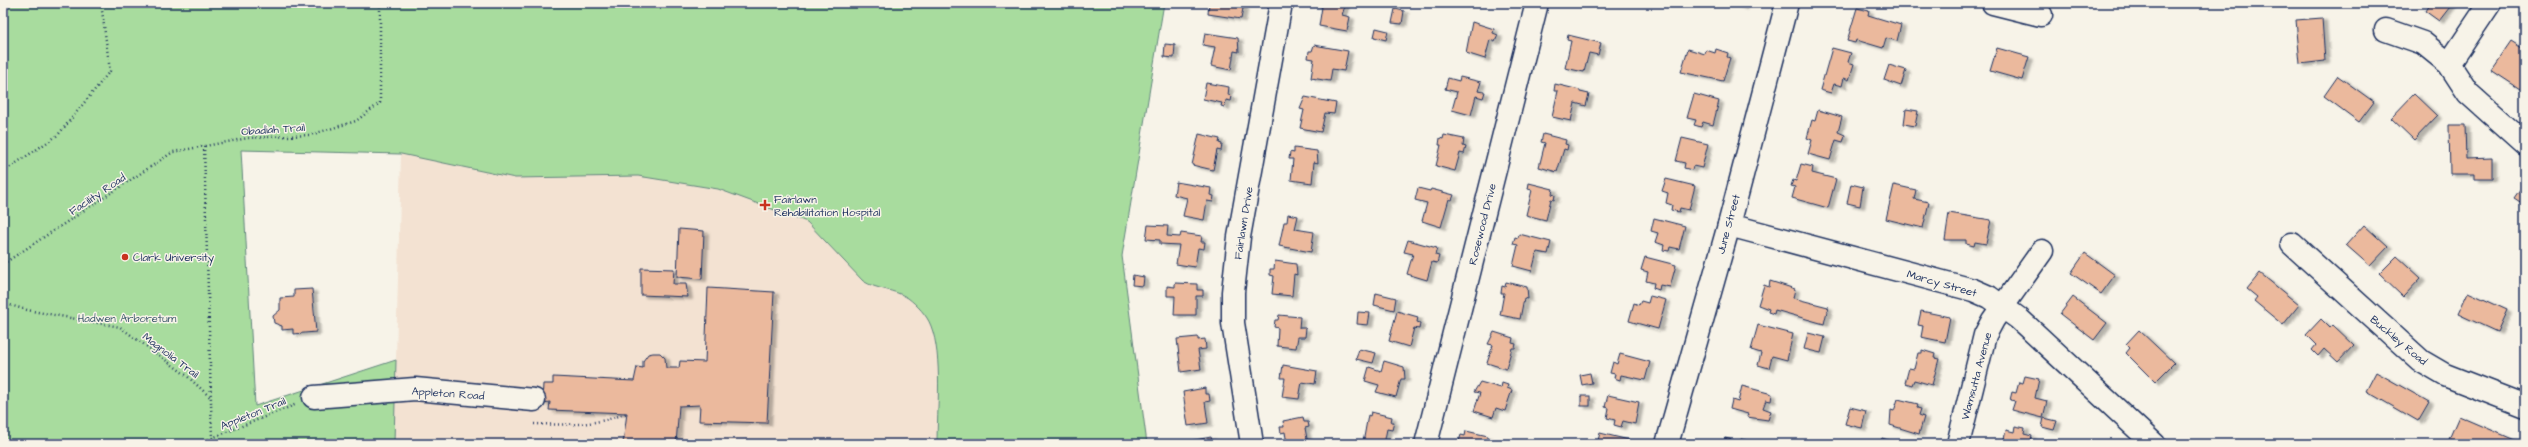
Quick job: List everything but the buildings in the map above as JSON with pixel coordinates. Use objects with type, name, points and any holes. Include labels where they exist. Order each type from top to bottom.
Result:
[{"type":"street","name":"Fairlawn Drive","points":[[1252,444],[1233,323],[1233,292],[1239,237],[1281,3]]},
{"type":"street","name":"Rosewood Drive","points":[[1426,444],[1537,3]]},
{"type":"street","name":"June Street","points":[[1667,444],[1787,3]]},
{"type":"street","points":[[1993,3],[2041,15]]},
{"type":"street","points":[[2449,64],[2490,3]]},
{"type":"street","points":[[2386,30],[2423,43],[2449,64],[2468,93],[2525,144]]},
{"type":"street","name":"Marcy Street","points":[[1728,224],[1973,290],[2004,307],[2154,444]]},
{"type":"street","name":"Buckley Road","points":[[2292,244],[2421,361],[2445,375],[2525,406]]},
{"type":"street","name":"Wamsutta Avenue","points":[[1958,444],[1985,335],[1993,320],[2004,307],[2042,251]]},
{"type":"street","name":"Appleton Road","points":[[314,397],[415,389],[534,400]]},
{"type":"path","points":[[3,172],[58,135],[110,71],[101,3]]},
{"type":"path","name":"Obadiah Trail","points":[[204,146],[248,138],[310,135],[356,121],[380,103],[380,3]]},
{"type":"path","points":[[204,146],[212,438]]},
{"type":"path","name":"Facility Road","points":[[3,264],[172,152],[204,146]]},
{"type":"path","name":"Magnolia Trail","points":[[3,303],[27,310],[120,327],[186,374],[211,397]]},
{"type":"path","name":"Appleton Trail","points":[[197,444],[314,397]]},
{"type":"path","points":[[534,424],[587,425],[606,421],[627,413]]},
{"type":"shaded area","name":"Fairlawn Rehabilitation Hospital","points":[[3,3],[1164,3],[1122,256],[1148,444],[3,444]],"holes":[[[241,150],[401,154],[396,360],[255,406]]]},
{"type":"green space","name":"Hadwen Arboretum","points":[[3,3],[1164,3],[1122,256],[1147,444],[937,444],[937,353],[931,326],[921,310],[903,295],[863,281],[807,222],[718,189],[638,176],[515,178],[401,154],[241,150],[255,406],[396,360],[394,444],[3,444]]},
{"type":"place","name":"Fairlawn Rehabilitation Hospital","points":[[765,205]]},
{"type":"place","name":"Clark University","points":[[125,257]]}]
